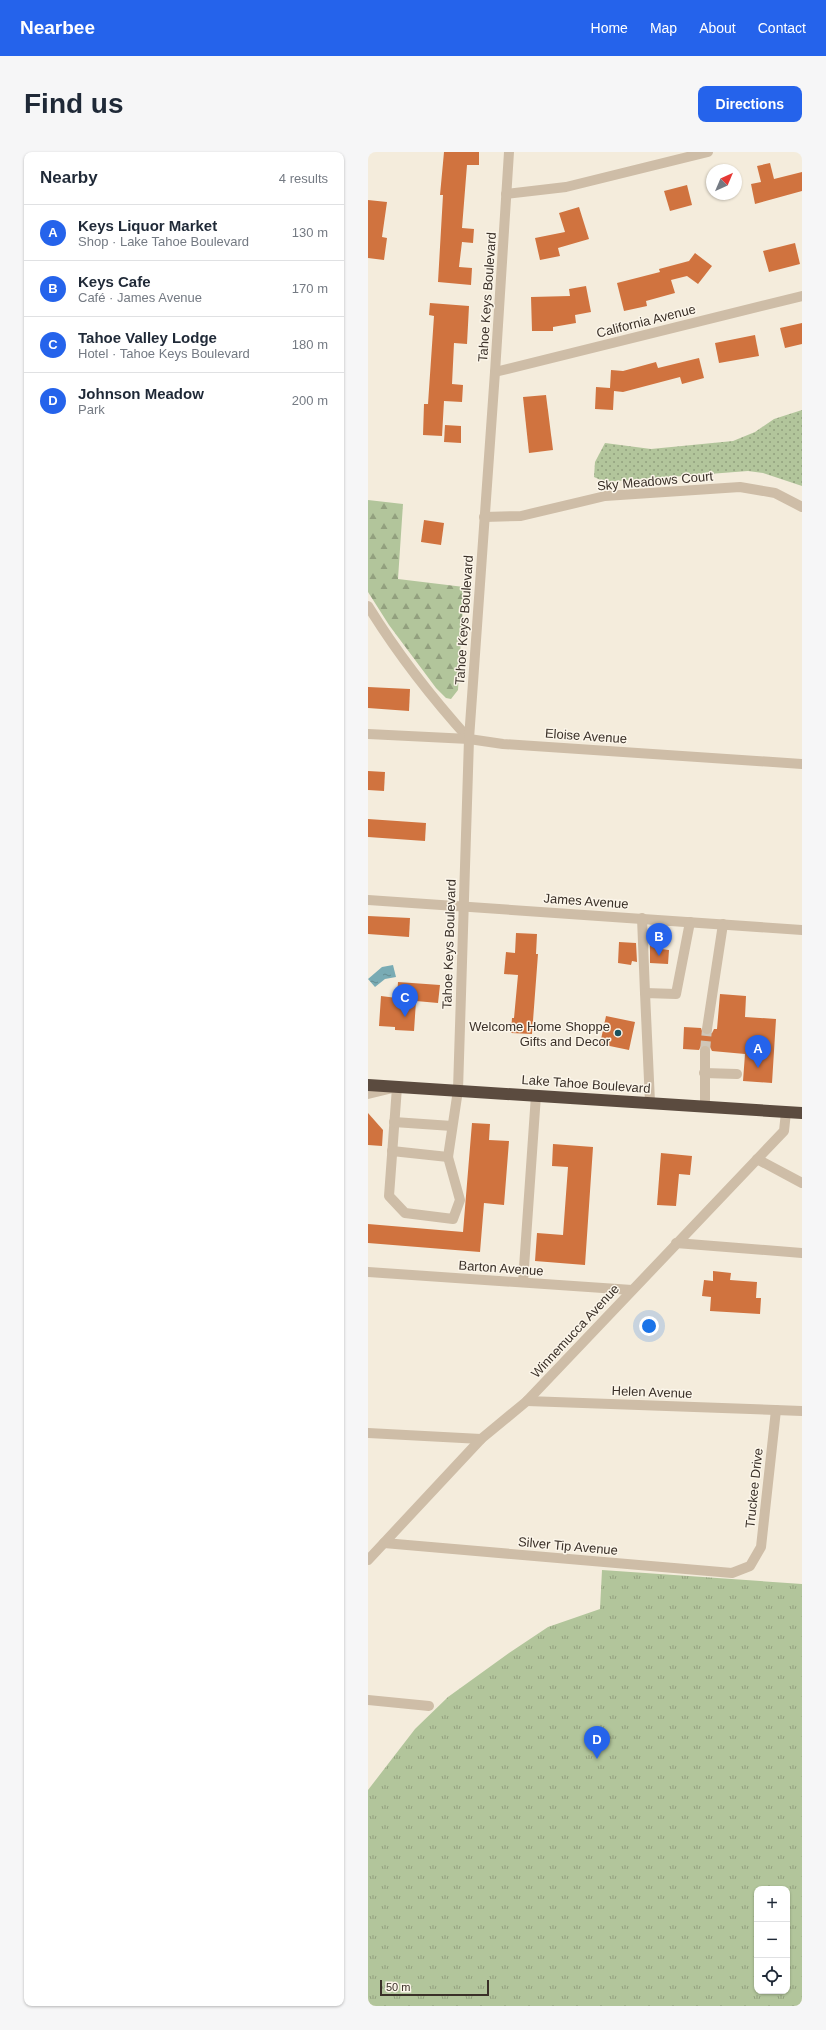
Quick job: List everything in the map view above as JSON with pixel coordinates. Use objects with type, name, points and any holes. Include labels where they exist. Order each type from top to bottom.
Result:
[{"type":"highway","name":"Lake Tahoe Boulevard","points":[[368,1085],[802,1113]]},
{"type":"street","name":"Tahoe Keys Boulevard","points":[[448,1157],[458,1090],[469,739],[509,152]]},
{"type":"street","points":[[506,194],[566,187],[708,152]]},
{"type":"street","name":"California Avenue","points":[[495,372],[802,296]]},
{"type":"street","name":"Sky Meadows Court","points":[[484,517],[521,516],[605,496],[740,487],[775,493],[802,507]]},
{"type":"street","points":[[368,606],[409,666],[444,712],[469,739]]},
{"type":"street","name":"Eloise Avenue","points":[[368,734],[469,739],[503,744],[802,764]]},
{"type":"street","name":"James Avenue","points":[[368,900],[463,905],[802,930]]},
{"type":"street","points":[[642,918],[650,1102]]},
{"type":"street","points":[[645,993],[676,994],[690,922]]},
{"type":"street","points":[[707,1029],[723,924]]},
{"type":"street","points":[[705,1051],[705,1106]]},
{"type":"street","points":[[704,1073],[737,1074]]},
{"type":"street","points":[[368,1094],[397,1087],[394,1122],[392,1151],[389,1196],[405,1213],[453,1219],[460,1200],[448,1157],[392,1151]]},
{"type":"street","points":[[523,1282],[536,1095]]},
{"type":"street","name":"Winnemucca Avenue","points":[[368,1560],[481,1439],[526,1401],[784,1131],[786,1112]]},
{"type":"street","points":[[394,1122],[452,1126]]},
{"type":"street","points":[[757,1159],[802,1183]]},
{"type":"street","points":[[676,1243],[802,1253]]},
{"type":"street","name":"Barton Avenue","points":[[368,1272],[632,1290]]},
{"type":"street","name":"Helen Avenue","points":[[526,1401],[802,1411]]},
{"type":"street","name":"Truckee Drive","points":[[750,1566],[761,1547],[776,1410]]},
{"type":"street","points":[[368,1433],[481,1439]]},
{"type":"street","name":"Silver Tip Avenue","points":[[384,1543],[732,1573],[750,1566]]},
{"type":"street","points":[[368,1700],[430,1706]]},
{"type":"green space","points":[[802,410],[802,486],[763,473],[748,471],[605,482],[594,477],[595,462],[605,443],[651,449],[733,441],[755,432],[774,419]]},
{"type":"green space","points":[[368,500],[403,504],[398,579],[464,587],[458,690],[451,699],[446,698],[436,688],[389,625],[368,592]]},
{"type":"green space","points":[[602,1570],[802,1584],[802,2006],[368,2006],[368,1790],[415,1729],[448,1697],[548,1627],[600,1609]]},
{"type":"water","points":[[393,965],[396,977],[385,979],[375,987],[368,979],[382,967]]},
{"type":"building","points":[[444,152],[479,152],[479,165],[467,165],[462,228],[474,229],[473,243],[462,242],[459,267],[472,268],[471,285],[438,282],[443,195],[440,195]]},
{"type":"building","points":[[770,163],[774,179],[802,172],[802,191],[755,204],[751,184],[761,182],[757,166]]},
{"type":"building","points":[[687,185],[692,205],[670,211],[664,191]]},
{"type":"building","points":[[368,200],[387,202],[382,237],[387,238],[384,260],[368,258]]},
{"type":"building","points":[[579,207],[589,239],[558,248],[560,256],[540,260],[535,238],[565,232],[559,213]]},
{"type":"building","points":[[795,243],[800,264],[769,272],[763,251]]},
{"type":"building","points":[[695,253],[712,266],[698,284],[687,276],[671,280],[675,293],[646,301],[647,306],[624,311],[617,283],[660,272],[659,269],[689,261]]},
{"type":"building","points":[[586,286],[591,312],[575,315],[576,323],[553,327],[553,331],[532,331],[531,297],[570,296],[569,289]]},
{"type":"building","points":[[430,303],[469,306],[467,344],[454,343],[452,384],[463,385],[462,402],[444,401],[442,436],[423,435],[424,404],[428,404],[434,316],[429,315]]},
{"type":"building","points":[[802,323],[802,344],[785,348],[780,328]]},
{"type":"building","points":[[755,335],[759,356],[719,363],[715,343]]},
{"type":"building","points":[[699,358],[704,378],[682,384],[680,377],[623,392],[614,391],[613,410],[595,409],[596,387],[610,388],[611,370],[623,371],[656,362],[658,368]]},
{"type":"building","points":[[546,395],[553,450],[529,453],[523,397]]},
{"type":"building","points":[[445,425],[461,426],[461,443],[444,442]]},
{"type":"building","points":[[424,520],[444,523],[441,545],[421,542]]},
{"type":"building","points":[[368,687],[410,689],[409,711],[368,708]]},
{"type":"building","points":[[368,771],[385,772],[384,791],[368,790]]},
{"type":"building","points":[[368,819],[426,823],[425,841],[368,837]]},
{"type":"building","points":[[368,916],[410,918],[409,937],[368,934]]},
{"type":"building","points":[[516,933],[537,934],[536,954],[538,954],[532,1034],[511,1033],[518,975],[504,974],[506,952],[515,953]]},
{"type":"building","points":[[619,942],[636,943],[637,962],[632,961],[631,965],[618,963]]},
{"type":"building","points":[[650,944],[661,944],[661,949],[669,950],[668,964],[650,963]]},
{"type":"building","points":[[398,982],[440,985],[438,1003],[416,1001],[414,1031],[395,1030],[395,1027],[379,1026],[381,996],[397,998]]},
{"type":"building","points":[[720,994],[746,996],[745,1017],[776,1019],[772,1083],[743,1081],[745,1054],[712,1051],[710,1047],[705,1045],[701,1046],[699,1050],[683,1049],[684,1027],[701,1028],[703,1034],[706,1035],[712,1033],[714,1029],[717,1029]]},
{"type":"building","name":"Welcome Home Shoppe Gifts and Decor","points":[[606,1016],[635,1022],[629,1050],[600,1044]]},
{"type":"building","points":[[368,1113],[383,1130],[382,1146],[368,1145]]},
{"type":"building","points":[[472,1123],[490,1124],[489,1140],[509,1141],[504,1205],[484,1203],[480,1252],[368,1243],[368,1224],[463,1232]]},
{"type":"building","points":[[553,1144],[593,1147],[585,1265],[535,1261],[537,1233],[563,1235],[568,1167],[552,1166]]},
{"type":"building","points":[[661,1153],[692,1156],[690,1175],[679,1174],[676,1206],[657,1205]]},
{"type":"building","points":[[713,1271],[731,1273],[730,1280],[757,1282],[756,1298],[761,1298],[760,1314],[710,1311],[711,1297],[702,1296],[704,1280],[713,1281]]},
{"type":"tunnel","points":[[705,1051],[707,1029]]},
{"type":"place","name":"Keys Cafe","points":[[659,956]]},
{"type":"place","name":"Tahoe Valley Lodge","points":[[405,1017]]},
{"type":"place","name":"Welcome Home Shoppe Gifts and Decor","points":[[618,1033]]},
{"type":"place","name":"Keys Liquor Market","points":[[758,1068]]},
{"type":"place","name":"Johnson Meadow","points":[[597,1759]]}]
